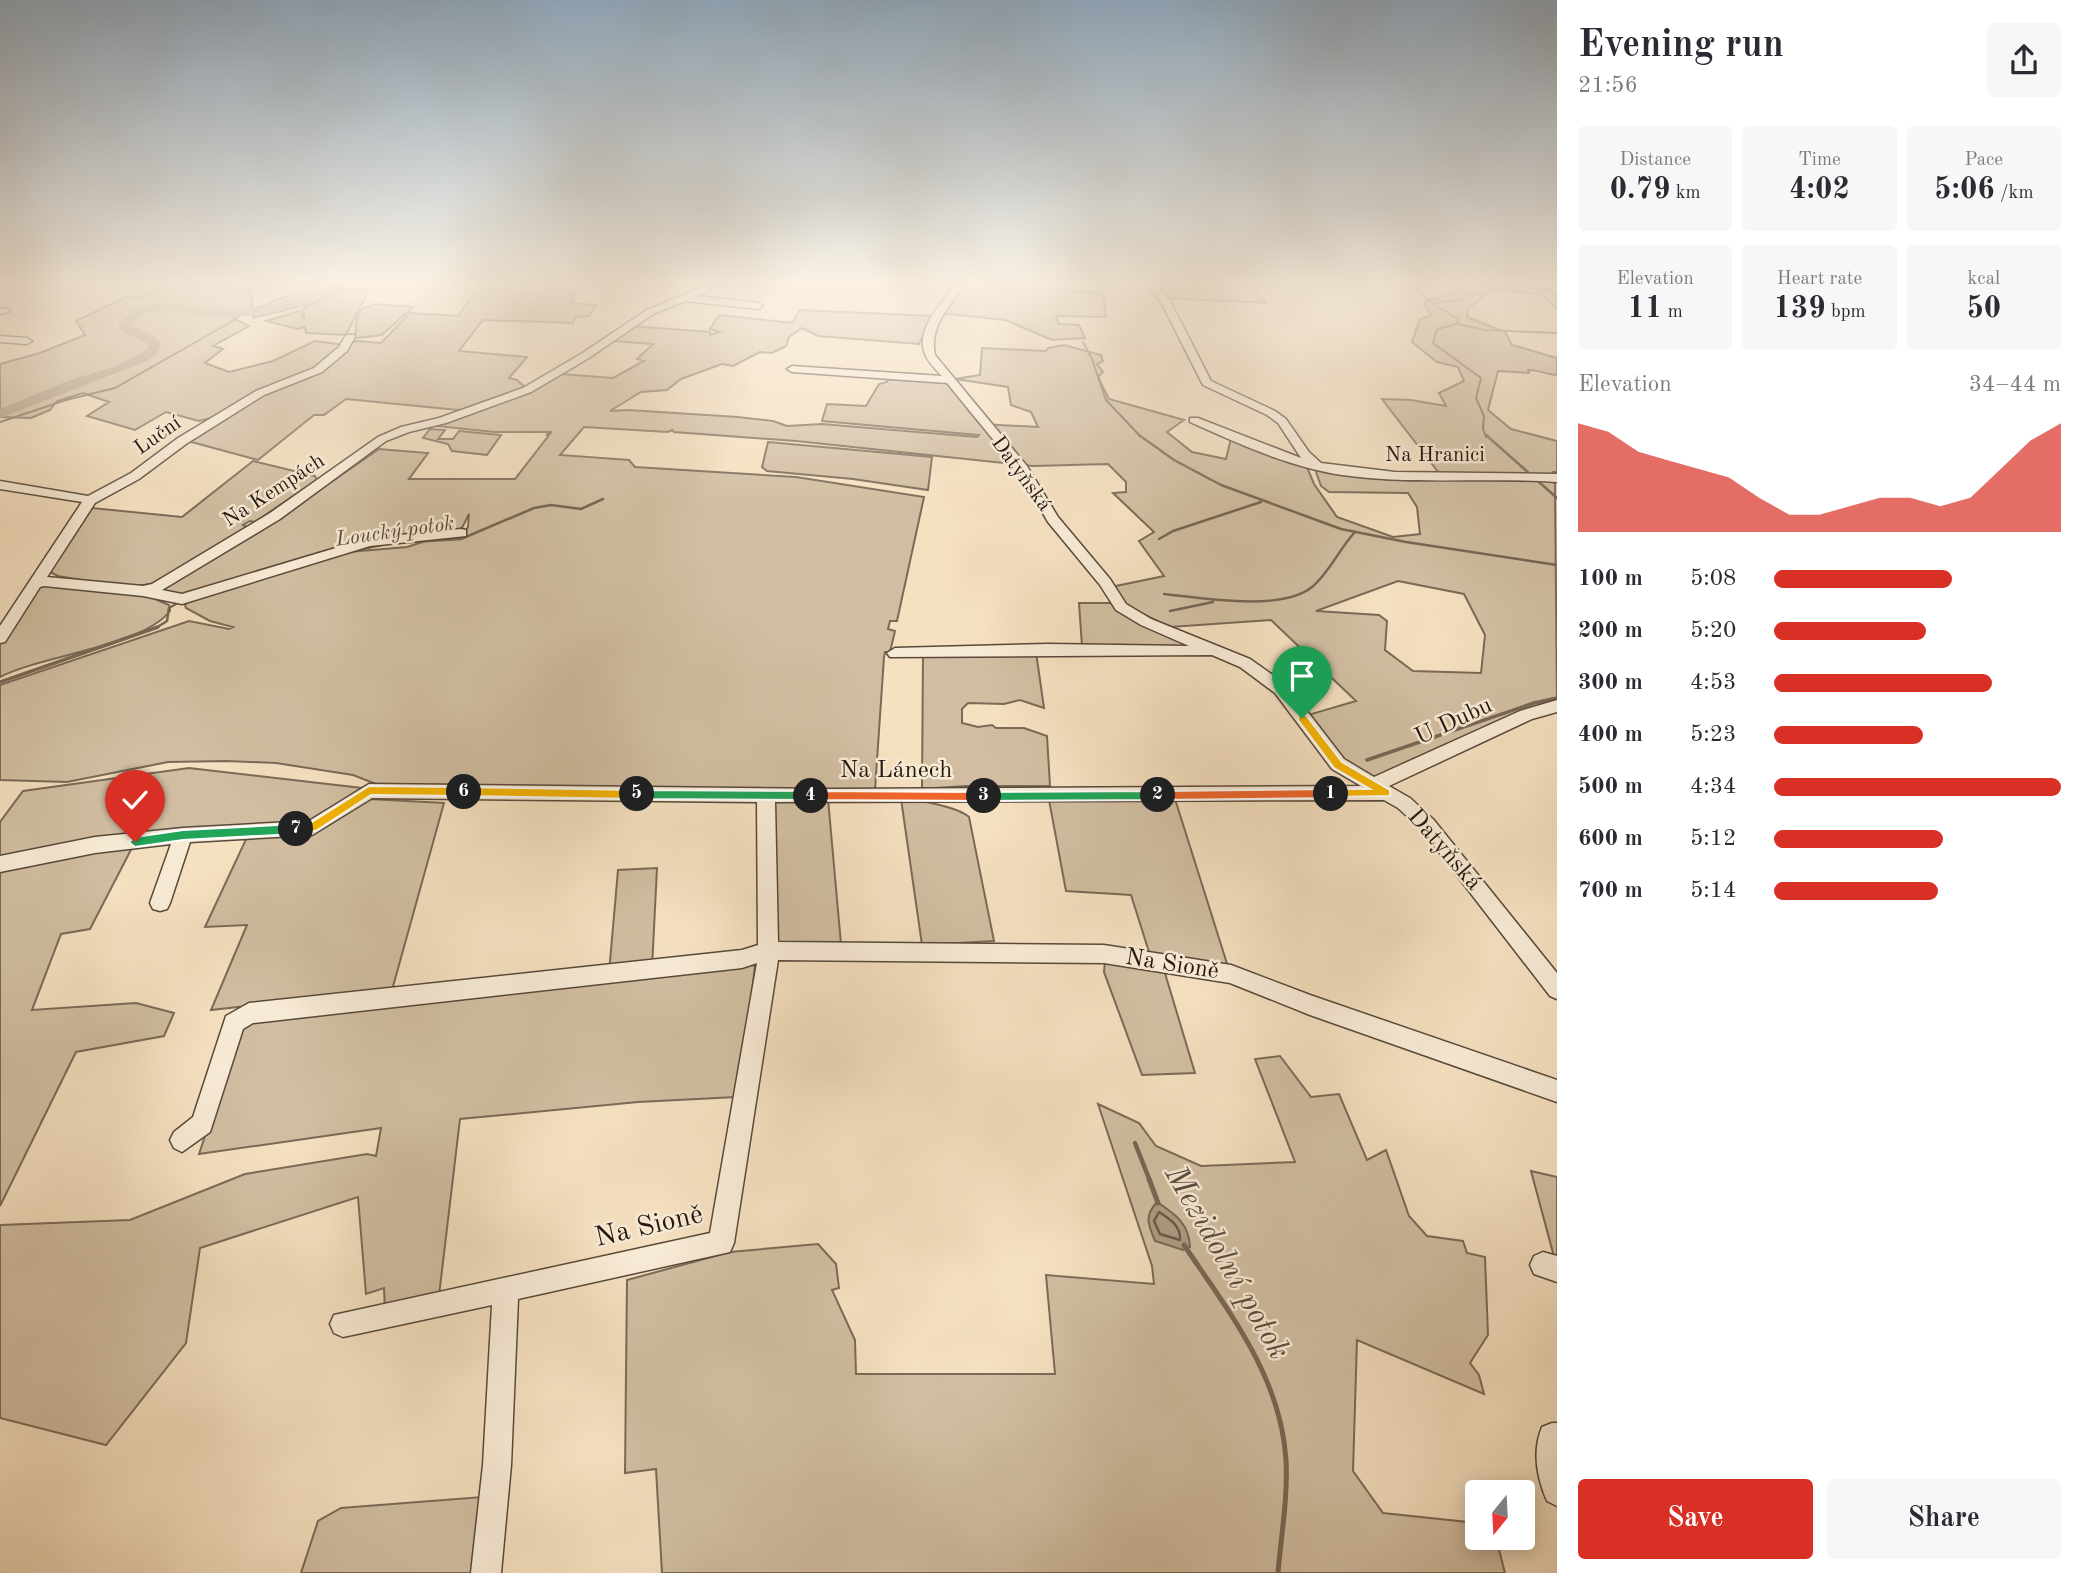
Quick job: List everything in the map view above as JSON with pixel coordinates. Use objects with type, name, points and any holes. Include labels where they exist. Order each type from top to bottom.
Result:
[{"type":"street","name":"Luční","points":[[35,584],[90,500],[135,476],[181,442],[260,393],[318,370],[332,358]]},
{"type":"street","name":"Na Kempách","points":[[35,584],[45,580],[53,584],[143,591],[157,587],[275,516],[382,439],[405,429],[442,421],[513,396],[581,358]]},
{"type":"street","name":"Datyňská","points":[[934,358],[949,380],[1023,469],[1053,519],[1121,607],[1146,622],[1245,663],[1281,690],[1338,765],[1404,803],[1427,824],[1557,989]]},
{"type":"street","points":[[1195,358],[1208,383],[1282,421],[1305,455],[1315,464]]},
{"type":"street","points":[[792,369],[949,380]]},
{"type":"street","name":"Na Hranici","points":[[1194,420],[1288,457],[1340,471],[1557,478]]},
{"type":"street","points":[[0,485],[90,500]]},
{"type":"street","points":[[143,591],[182,599],[369,542],[461,533]]},
{"type":"street","points":[[0,638],[35,584]]},
{"type":"street","name":"Datyňská","points":[[895,653],[1048,649],[1219,651]]},
{"type":"street","name":"U Dubu","points":[[1379,789],[1526,715],[1557,706]]},
{"type":"street","name":"Na Lánech","points":[[0,864],[95,845],[183,835],[312,828],[369,790],[766,796],[1379,789]]},
{"type":"street","name":"Na Sioně","points":[[343,1324],[721,1243],[767,951],[766,796]]},
{"type":"street","points":[[160,904],[183,835]]},
{"type":"street","name":"Na Sioně","points":[[182,1140],[202,1124],[234,1023],[249,1013],[742,959],[767,951],[1104,954],[1231,974],[1557,1091]]},
{"type":"street","points":[[486,1573],[497,1465],[506,1289]]},
{"type":"street","points":[[1557,1437],[1552,1437],[1551,1472],[1557,1490]]},
{"type":"shaded area","points":[[20,358],[211,358],[205,363],[229,372],[278,358],[526,358],[509,378],[517,380],[526,388],[561,374],[613,378],[644,361],[638,358],[748,358],[733,366],[722,364],[681,379],[667,390],[641,392],[610,411],[738,417],[773,421],[787,426],[822,424],[977,437],[979,435],[822,421],[827,404],[866,406],[879,384],[887,382],[888,379],[946,382],[980,424],[1038,427],[1031,412],[1011,405],[1008,387],[955,379],[980,375],[981,358],[1102,358],[1103,361],[1097,364],[1103,372],[1098,377],[1109,399],[1184,420],[1167,432],[1192,452],[1226,459],[1231,438],[1307,467],[1314,484],[1337,517],[1393,537],[1420,534],[1417,507],[1408,493],[1329,492],[1321,486],[1315,469],[1389,480],[1542,479],[1555,483],[1557,706],[1373,785],[1330,754],[1308,715],[1356,701],[1271,620],[1170,627],[1124,605],[1111,587],[1164,576],[1139,541],[1154,532],[1113,493],[1126,492],[1126,482],[1108,464],[1033,466],[672,430],[668,432],[584,427],[560,455],[629,460],[635,467],[796,477],[924,497],[897,621],[890,621],[888,629],[895,631],[890,652],[885,652],[884,657],[875,790],[376,784],[353,775],[276,763],[226,761],[168,762],[67,782],[0,780],[0,685],[189,621],[229,629],[233,627],[210,621],[186,608],[185,605],[190,601],[348,552],[407,547],[432,539],[464,534],[468,527],[469,514],[462,528],[448,533],[379,539],[177,599],[160,591],[278,519],[379,449],[428,453],[409,479],[515,479],[549,435],[546,435],[552,432],[494,432],[436,426],[468,411],[346,399],[324,415],[314,415],[258,460],[188,441],[242,405],[219,416],[199,421],[166,412],[135,430],[87,416],[109,402],[83,393],[57,401],[50,410],[31,418],[0,417],[0,364]],"holes":[[[1398,581],[1464,594],[1485,635],[1481,673],[1413,671],[1385,650],[1387,621],[1379,615],[1316,611]]]},
{"type":"shaded area","points":[[1433,358],[1557,358],[1557,375],[1532,370],[1528,370],[1529,373],[1498,371],[1488,410],[1511,429],[1557,441],[1557,472],[1553,472],[1552,476],[1439,473],[1382,399],[1411,400],[1446,406],[1439,393],[1464,381],[1458,367]]},
{"type":"shaded area","points":[[430,429],[445,430],[438,439],[453,439],[459,431],[501,435],[487,455],[452,451],[448,444],[423,438]]},
{"type":"shaded area","points":[[768,442],[932,457],[928,490],[853,479],[767,471],[762,467]]},
{"type":"shaded area","points":[[253,461],[315,476],[317,480],[255,522],[250,521],[243,525],[247,527],[161,581],[123,586],[58,576],[50,572],[92,508],[182,517]]},
{"type":"shaded area","points":[[46,584],[146,595],[169,605],[170,611],[156,623],[115,642],[40,662],[0,677],[0,644],[34,591]]},
{"type":"shaded area","points":[[1079,603],[1115,603],[1203,649],[1082,646]]},
{"type":"shaded area","points":[[1036,652],[1044,708],[1020,700],[1004,704],[968,703],[962,709],[962,723],[978,727],[992,725],[996,728],[1024,728],[1047,736],[1050,786],[922,789],[923,654]]},
{"type":"shaded area","points":[[189,768],[362,788],[306,827],[369,799],[444,803],[392,990],[211,1010],[247,925],[205,927],[249,833],[135,842],[90,929],[61,934],[32,1010],[136,1003],[174,1013],[164,1036],[76,1052],[0,1206],[0,822],[23,791]]},
{"type":"shaded area","points":[[775,799],[828,799],[841,944],[774,944],[772,806]]},
{"type":"shaded area","points":[[901,799],[947,807],[969,817],[994,941],[922,945]]},
{"type":"shaded area","points":[[1175,799],[1229,970],[1149,952],[1131,895],[1066,891],[1049,800]]},
{"type":"shaded area","points":[[657,868],[652,968],[609,973],[618,870]]},
{"type":"shaded area","points":[[1105,961],[1164,970],[1195,1073],[1142,1075],[1104,972]]},
{"type":"shaded area","points":[[747,963],[755,966],[740,1092],[736,1097],[638,1102],[460,1119],[438,1304],[385,1311],[384,1288],[366,1294],[358,1197],[200,1248],[186,1343],[106,1445],[0,1418],[0,1225],[130,1220],[245,1174],[367,1154],[376,1156],[381,1128],[199,1154],[241,1027],[248,1022]]},
{"type":"shaded area","points":[[1280,1056],[1311,1097],[1339,1094],[1367,1160],[1386,1150],[1409,1216],[1427,1236],[1463,1241],[1467,1253],[1485,1257],[1488,1335],[1470,1363],[1479,1375],[1484,1394],[1357,1340],[1353,1471],[1383,1513],[1465,1522],[1465,1550],[1499,1550],[1505,1573],[662,1573],[656,1469],[625,1473],[627,1280],[730,1252],[818,1244],[836,1264],[839,1288],[832,1290],[855,1340],[856,1374],[1055,1374],[1046,1275],[1154,1284],[1152,1266],[1098,1104],[1139,1123],[1156,1146],[1201,1166],[1295,1162],[1255,1059]]},
{"type":"shaded area","points":[[1531,1171],[1557,1177],[1557,1265],[1556,1264]]},
{"type":"shaded area","points":[[482,1497],[475,1573],[301,1573],[318,1521],[341,1508]]},
{"type":"water","points":[[1157,1202],[1184,1225],[1190,1247],[1183,1250],[1155,1241],[1148,1220]]},
{"type":"waterway","points":[[0,414],[72,383],[120,369],[142,358]]},
{"type":"waterway","points":[[0,422],[66,400],[115,388],[167,358]]},
{"type":"waterway","points":[[1092,358],[1106,400],[1139,435]]},
{"type":"waterway","points":[[1454,358],[1481,378],[1476,398],[1484,416],[1483,429],[1486,437]]},
{"type":"waterway","points":[[1139,435],[1174,460],[1221,485],[1341,529],[1406,542],[1557,565]]},
{"type":"waterway","points":[[1486,435],[1557,498]]},
{"type":"waterway","name":"Loucký potok","points":[[395,543],[461,539],[534,508],[551,505],[581,509],[603,499]]},
{"type":"waterway","points":[[1159,539],[1173,531],[1261,502]]},
{"type":"waterway","points":[[1164,594],[1240,601],[1281,599],[1298,595],[1318,581],[1355,532]]},
{"type":"waterway","name":"Loucký potok","points":[[357,550],[387,544]]},
{"type":"waterway","points":[[1170,611],[1213,602]]},
{"type":"waterway","name":"Loucký potok","points":[[157,627],[167,621],[169,608],[176,604]]},
{"type":"waterway","name":"Loucký potok","points":[[0,682],[157,627]]},
{"type":"waterway","points":[[1367,760],[1534,703],[1557,698]]},
{"type":"waterway","name":"Mezidolní potok","points":[[1135,1143],[1150,1181]]},
{"type":"waterway","name":"Mezidolní potok","points":[[1149,1179],[1158,1203]]},
{"type":"waterway","name":"Mezidolní potok","points":[[1184,1245],[1250,1346],[1274,1401],[1286,1460],[1278,1573]]},
{"type":"route","points":[[135,842],[183,835],[312,828],[369,790],[835,796],[1386,793],[1338,765],[1302,718]]}]
